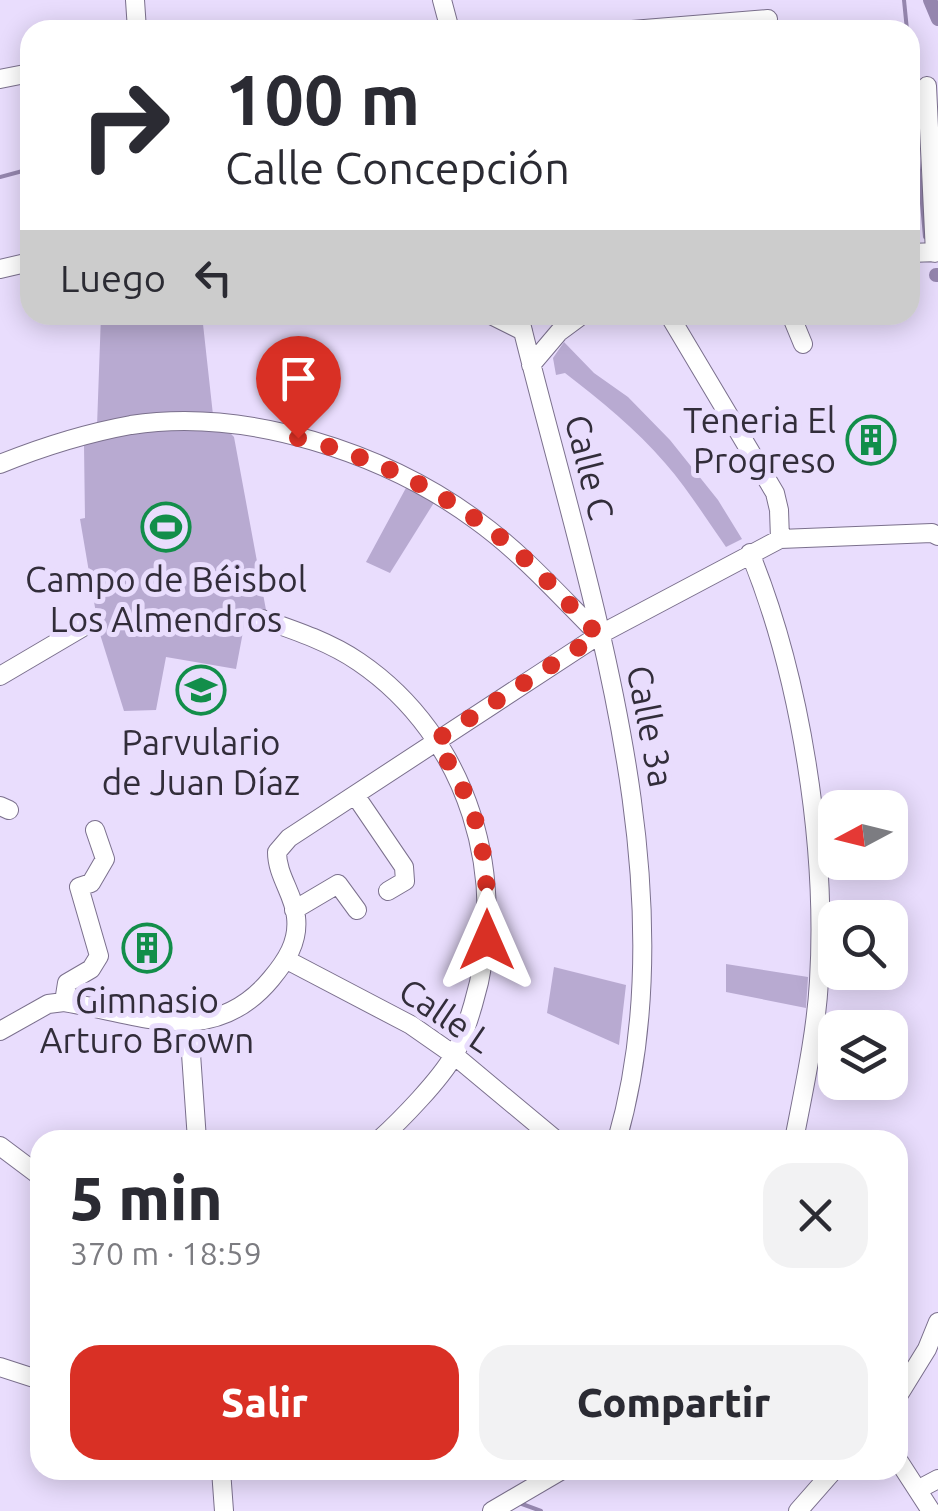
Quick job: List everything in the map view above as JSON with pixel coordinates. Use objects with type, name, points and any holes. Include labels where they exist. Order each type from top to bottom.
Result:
[{"type":"street","points":[[936,253],[934,148],[927,86],[938,116]]},
{"type":"street","name":"Calle C","points":[[521,325],[598,635]]},
{"type":"street","points":[[531,365],[568,325]]},
{"type":"street","points":[[675,325],[775,493],[780,510],[780,538]]},
{"type":"street","points":[[795,325],[803,344]]},
{"type":"street","name":"Calle 3a","points":[[0,464],[100,432],[181,422],[270,431],[353,452],[429,489],[475,518],[513,548],[598,635],[634,810],[642,909],[639,1008],[632,1075],[619,1130]]},
{"type":"street","points":[[0,1031],[48,1004],[64,1002],[190,1025],[233,1011],[262,990],[287,960],[294,943],[296,916],[277,868],[277,852],[289,838],[598,635],[780,538],[932,533],[938,536]]},
{"type":"street","points":[[750,553],[795,702],[814,820],[820,982],[796,1130]]},
{"type":"street","points":[[262,619],[360,662],[402,698],[436,740],[473,813],[485,860],[488,908],[482,975],[454,1055],[388,1130]]},
{"type":"street","points":[[0,676],[90,623]]},
{"type":"street","points":[[355,794],[404,867],[405,882],[388,891]]},
{"type":"street","points":[[64,1002],[67,983],[91,969],[99,956],[78,888],[91,882],[105,858],[95,830]]},
{"type":"street","points":[[294,910],[338,884],[357,910]]},
{"type":"street","name":"Calle L","points":[[287,960],[411,1025],[454,1055],[544,1130]]},
{"type":"street","points":[[190,1025],[196,1130]]},
{"type":"street","points":[[0,1146],[30,1168]]},
{"type":"street","points":[[908,1380],[938,1322]]},
{"type":"street","points":[[0,1367],[30,1377]]},
{"type":"street","points":[[908,1474],[931,1511]]},
{"type":"street","points":[[918,1489],[938,1479]]},
{"type":"street","points":[[222,1480],[224,1511]]},
{"type":"street","points":[[492,1511],[545,1480]]},
{"type":"street","points":[[798,1511],[825,1480]]},
{"type":"shaded area","points":[[101,325],[203,325],[213,415],[234,437],[266,610],[246,616],[236,669],[166,657],[156,710],[124,711],[99,631],[80,519],[85,518],[84,446],[97,426]]},
{"type":"shaded area","points":[[564,342],[594,373],[628,397],[670,440],[718,500],[742,539],[726,547],[681,483],[642,439],[565,373],[556,375],[553,358]]},
{"type":"shaded area","points":[[407,486],[435,501],[390,573],[366,562]]},
{"type":"shaded area","points":[[726,964],[808,977],[806,1008],[726,992]]},
{"type":"shaded area","points":[[554,967],[626,985],[619,1045],[547,1013]]},
{"type":"waterway","points":[[904,0],[906,20]]},
{"type":"waterway","points":[[930,0],[938,19]]},
{"type":"waterway","points":[[0,177],[20,172]]},
{"type":"waterway","points":[[920,181],[925,237]]},
{"type":"waterway","points":[[522,1504],[541,1511]]},
{"type":"place","name":"Teneria El Progreso","points":[[871,440]]},
{"type":"place","name":"Campo de Béisbol Los Almendros","points":[[166,527]]},
{"type":"place","name":"Parvulario de Juan Díaz","points":[[201,690]]},
{"type":"place","name":"Gimnasio Arturo Brown","points":[[147,948]]},
{"type":"route","points":[[298,438],[353,452],[429,489],[475,518],[513,548],[598,635],[436,740],[473,813],[480,836],[485,860],[487,940]]}]
